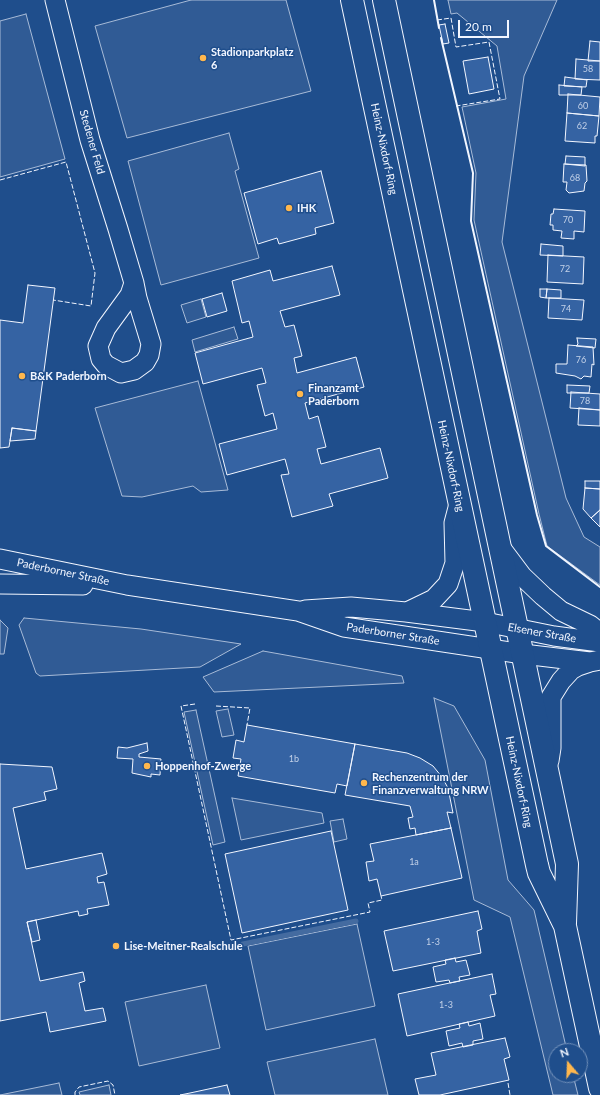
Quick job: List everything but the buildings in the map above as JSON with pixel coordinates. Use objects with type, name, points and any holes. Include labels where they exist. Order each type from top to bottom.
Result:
[{"type":"main road","name":"Heinz-Nixdorf-Ring","points":[[352,0],[539,873],[565,926],[600,1088]]},
{"type":"main road","name":"Heinz-Nixdorf-Ring","points":[[384,0],[567,864],[565,926]]},
{"type":"street","name":"Stedener Feld","points":[[55,0],[90,140],[134,283]]},
{"type":"street","points":[[406,612],[434,599],[448,584],[455,563],[454,523],[459,502]]},
{"type":"street","points":[[500,548],[522,576],[543,596],[561,611],[590,625],[600,633]]},
{"type":"street","name":"Paderborner Straße","points":[[0,559],[127,585],[298,611],[344,627],[490,649]]},
{"type":"street","name":"Paderborner Straße","points":[[0,584],[127,585]]},
{"type":"street","name":"Paderborner Straße","points":[[298,611],[351,607],[485,622]]},
{"type":"street","name":"Elsener Straße","points":[[485,622],[554,636],[600,642]]},
{"type":"street","name":"Elsener Straße","points":[[490,649],[522,654],[595,661]]},
{"type":"street","points":[[547,769],[551,748],[552,697],[561,681],[571,670],[578,666],[595,661]]},
{"type":"shaded area","name":"Stadionparkplatz 6","points":[[191,0],[286,0],[311,91],[127,138],[95,26]]},
{"type":"shaded area","points":[[448,0],[557,0],[524,76],[502,242],[566,498],[584,537],[600,547],[600,585],[547,546],[474,220],[476,173],[462,107],[506,99],[497,46],[457,13],[451,14]]},
{"type":"shaded area","points":[[26,14],[65,159],[0,177],[0,21]]},
{"type":"shaded area","points":[[229,133],[239,169],[235,171],[259,258],[161,285],[128,161]]},
{"type":"shaded area","points":[[201,299],[206,317],[187,323],[181,305]]},
{"type":"shaded area","points":[[234,327],[238,339],[195,352],[192,340]]},
{"type":"shaded area","points":[[198,381],[228,490],[201,492],[193,486],[142,497],[122,496],[95,408]]},
{"type":"shaded area","points":[[24,618],[141,629],[241,644],[200,667],[40,676],[36,673],[19,625]]},
{"type":"shaded area","points":[[0,620],[8,628],[4,654],[0,654]]},
{"type":"shaded area","points":[[263,651],[402,676],[404,683],[214,692],[203,677]]},
{"type":"shaded area","points":[[434,698],[454,706],[485,760],[508,880],[534,910],[565,1043],[548,1043],[548,1074],[510,917],[474,900]]},
{"type":"shaded area","points":[[228,709],[234,735],[222,737],[216,711]]},
{"type":"shaded area","points":[[196,710],[225,842],[213,845],[184,712]]},
{"type":"shaded area","points":[[232,798],[322,813],[324,823],[241,840]]},
{"type":"shaded area","points":[[343,819],[347,839],[334,842],[330,821]]},
{"type":"shaded area","points":[[357,924],[375,1006],[266,1030],[248,946]]},
{"type":"shaded area","points":[[206,985],[220,1048],[139,1066],[125,1002]]},
{"type":"shaded area","points":[[375,1039],[388,1095],[275,1095],[267,1062]]},
{"type":"shaded area","points":[[59,1083],[62,1095],[0,1095]]},
{"type":"shaded area","points":[[550,1083],[575,1083],[578,1095],[553,1095]]},
{"type":"shaded area","points":[[109,1085],[111,1095],[80,1095],[79,1092]]},
{"type":"waterway","points":[[243,944],[356,921]]},
{"type":"fence","points":[[437,20],[451,18],[456,47],[489,42],[500,99],[456,106]]},
{"type":"fence","points":[[0,180],[66,162],[95,273],[91,306],[53,300]]},
{"type":"fence","points":[[195,704],[181,706],[231,940],[370,912],[368,903],[382,900],[381,896]]},
{"type":"fence","points":[[216,706],[250,708],[247,725]]},
{"type":"fence","points":[[75,1095],[75,1092],[79,1087],[108,1081],[113,1085],[115,1095]]},
{"type":"fence","points":[[508,1083],[510,1095]]},
{"type":"wall","points":[[434,0],[439,28]]},
{"type":"wall","points":[[441,38],[473,173],[471,221],[537,515],[546,546],[600,587]]},
{"type":"place","name":"Stadionparkplatz 6","points":[[203,58]]},
{"type":"place","name":"IHK","points":[[289,208]]},
{"type":"place","name":"B&K Paderborn","points":[[22,376]]},
{"type":"place","name":"Finanzamt Paderborn","points":[[300,394]]},
{"type":"place","name":"Hoppenhof-Zwerge","points":[[147,766]]},
{"type":"place","name":"Rechenzentrum der Finanzverwaltung NRW","points":[[364,783]]},
{"type":"place","name":"Lise-Meitner-Realschule","points":[[116,946]]}]
